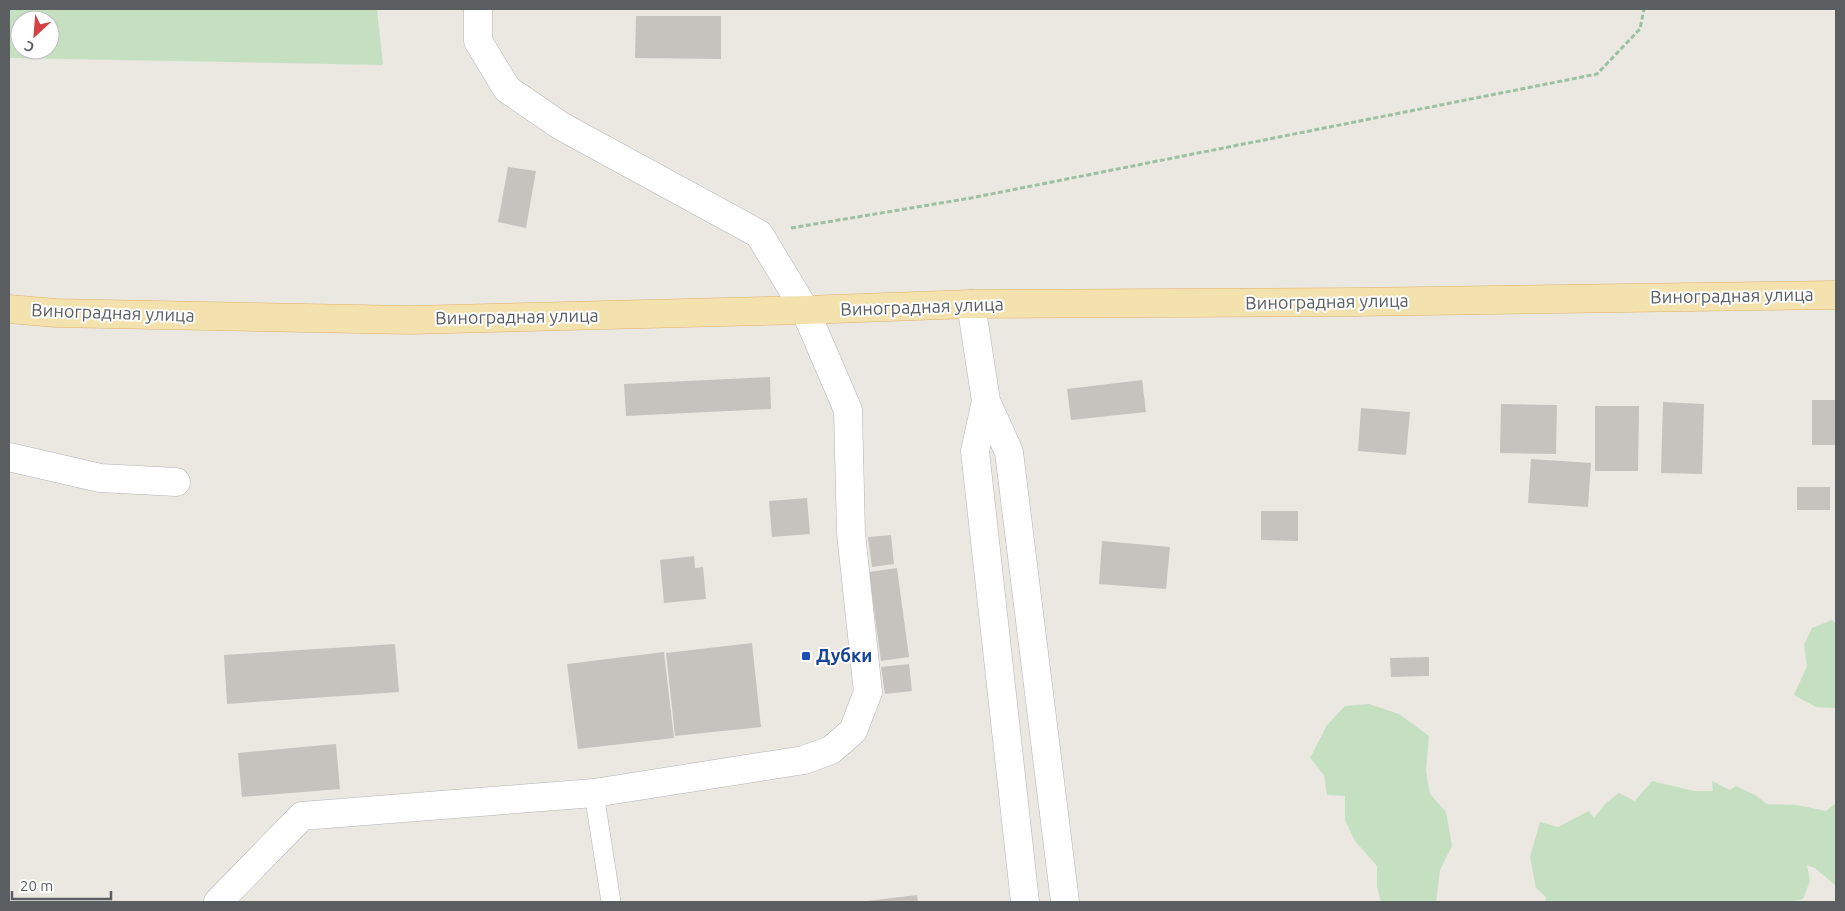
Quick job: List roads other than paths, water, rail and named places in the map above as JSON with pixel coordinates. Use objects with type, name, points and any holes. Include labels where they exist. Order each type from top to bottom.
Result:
[{"type":"main road","name":"Виноградная улица","points":[[9,309],[56,313],[410,320],[971,304],[1346,302],[1836,295]]},
{"type":"street","points":[[218,902],[302,816],[594,793],[804,760],[830,750],[853,731],[868,692],[851,533],[848,410],[805,310],[759,234],[561,126],[507,89],[478,41],[478,9]]},
{"type":"street","points":[[971,304],[986,401],[1009,452],[1064,902]]},
{"type":"street","points":[[986,401],[974,451],[1025,902]]},
{"type":"street","points":[[9,457],[100,478],[176,482]]},
{"type":"lane","points":[[594,793],[611,902]]},
{"type":"place","name":"Дубки","points":[[806,656]]}]
